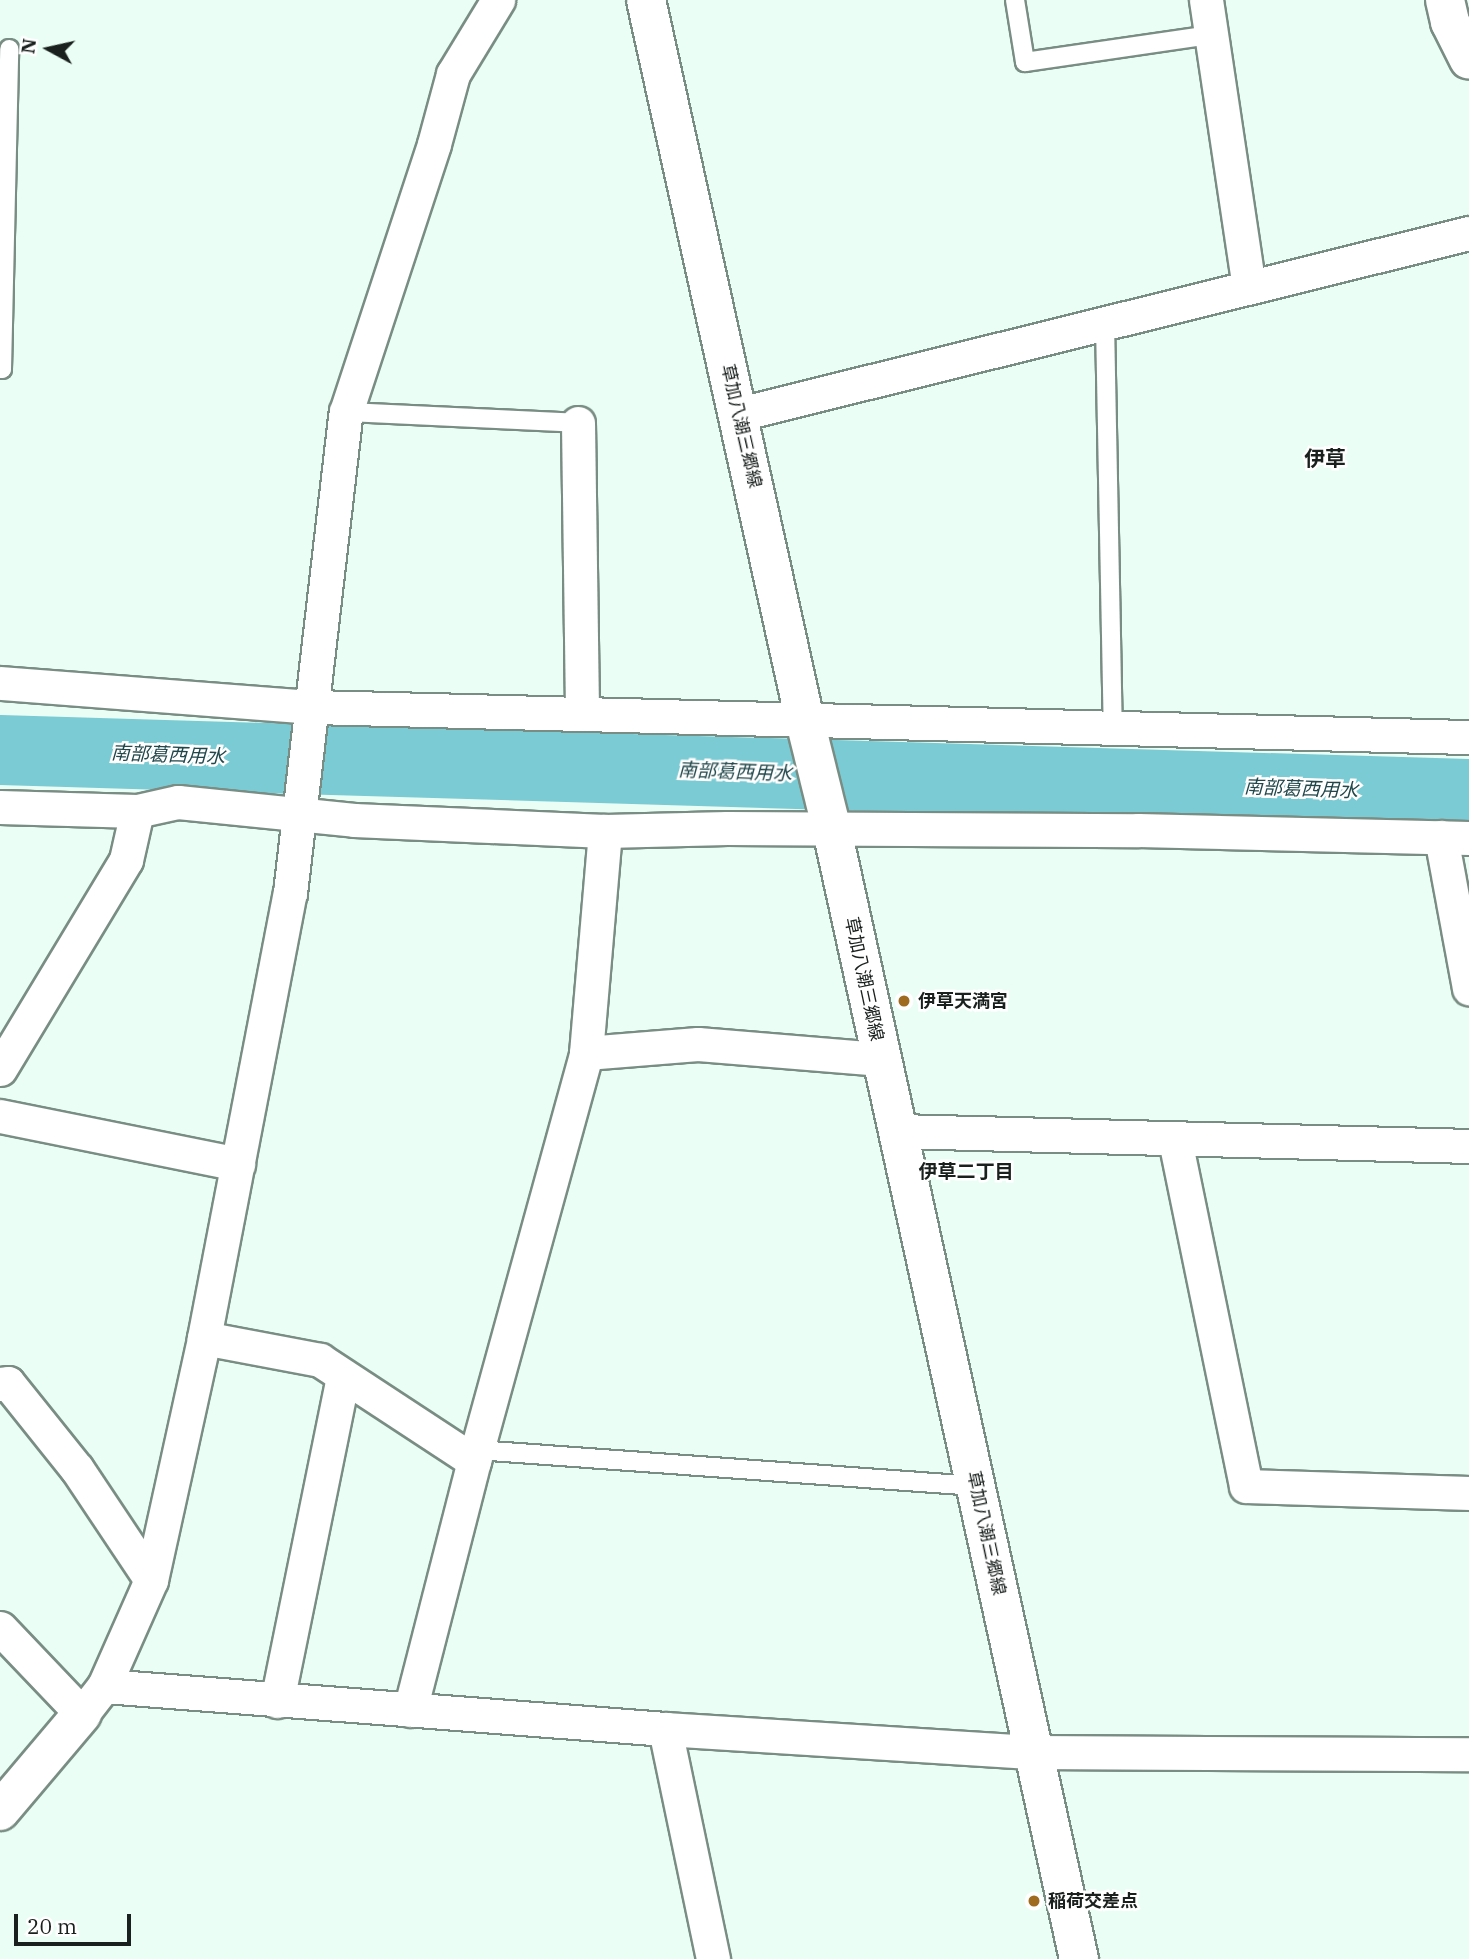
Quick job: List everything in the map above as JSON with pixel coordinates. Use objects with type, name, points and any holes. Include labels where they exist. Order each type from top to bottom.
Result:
[{"type":"main road","name":"草加八潮三郷線","points":[[646,0],[807,730],[830,819],[1079,1959]]},
{"type":"main road","points":[[1445,0],[1450,22],[1467,53]]},
{"type":"main road","points":[[0,1811],[93,1700]]},
{"type":"street","points":[[93,1700],[152,1580],[205,1338],[290,893],[346,412],[434,144],[453,74],[498,0]]},
{"type":"street","points":[[1206,0],[1249,287]]},
{"type":"street","points":[[739,414],[1469,233]]},
{"type":"street","points":[[578,423],[582,713]]},
{"type":"street","points":[[0,683],[312,715],[582,713],[807,730],[1114,729],[1469,737]]},
{"type":"street","points":[[0,807],[137,811],[178,802],[301,801],[354,820],[605,831],[727,828],[830,819],[1125,830],[1455,837],[1469,988]]},
{"type":"street","points":[[0,1069],[127,860],[137,811]]},
{"type":"street","points":[[410,1710],[475,1456],[586,1053],[605,831]]},
{"type":"street","points":[[586,1053],[698,1044],[881,1059]]},
{"type":"street","points":[[0,1116],[238,1164]]},
{"type":"street","points":[[898,1131],[1469,1146]]},
{"type":"street","points":[[1175,1140],[1246,1486],[1469,1493]]},
{"type":"street","points":[[205,1338],[320,1360],[343,1377],[475,1456]]},
{"type":"street","points":[[277,1701],[343,1377]]},
{"type":"street","points":[[0,1384],[8,1383],[78,1469],[152,1580]]},
{"type":"street","points":[[0,1628],[93,1700],[277,1701],[1034,1752],[1469,1754]]},
{"type":"street","points":[[665,1729],[713,1959]]},
{"type":"lane","points":[[1015,0],[1025,62],[1211,35]]},
{"type":"lane","points":[[0,369],[5,75],[9,49]]},
{"type":"lane","points":[[1105,323],[1114,729]]},
{"type":"lane","points":[[346,412],[578,423]]},
{"type":"lane","points":[[475,1456],[976,1486]]},
{"type":"waterway","name":"南部葛西用水","points":[[0,750],[1469,794]]},
{"type":"place","name":"伊草天満宮","points":[[904,1001]]},
{"type":"place","name":"稲荷交差点","points":[[1034,1901]]},
{"type":"district","name":"伊草","points":[[1325,458]]},
{"type":"district","name":"伊草二丁目","points":[[966,1172]]}]
